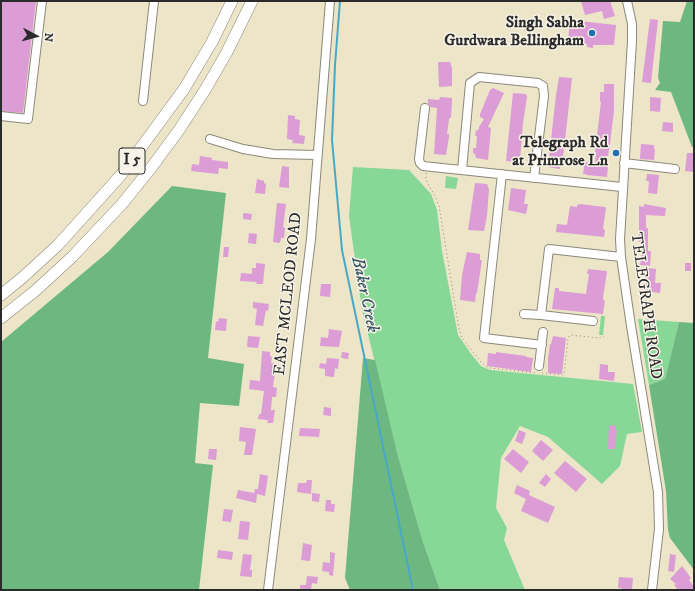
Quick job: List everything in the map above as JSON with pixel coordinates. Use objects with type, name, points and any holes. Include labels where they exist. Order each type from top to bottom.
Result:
[{"type":"highway","name":"I 5","points":[[1,295],[58,245],[121,175],[184,89],[212,42],[232,1]]},
{"type":"highway","name":"I 5","points":[[1,318],[35,291],[72,257],[122,204],[151,168],[179,130],[205,90],[227,52],[252,1]]},
{"type":"street","points":[[1,116],[28,119],[42,1]]},
{"type":"street","points":[[143,101],[154,1]]},
{"type":"street","name":"EAST MCLEOD ROAD","points":[[268,590],[311,239],[330,1]]},
{"type":"street","name":"TELEGRAPH ROAD","points":[[627,1],[632,24],[632,41],[620,224],[621,257],[658,492],[659,529],[652,590]]},
{"type":"street","points":[[462,170],[470,83],[479,77],[518,81],[543,86],[544,96],[534,178]]},
{"type":"street","points":[[425,108],[420,162],[423,166],[622,187]]},
{"type":"street","points":[[210,139],[273,154],[317,155]]},
{"type":"street","points":[[624,163],[675,169]]},
{"type":"street","points":[[502,174],[484,338],[542,345]]},
{"type":"street","points":[[541,315],[548,249],[621,257]]},
{"type":"street","points":[[524,314],[593,322]]},
{"type":"street","points":[[539,366],[543,332]]},
{"type":"green space","points":[[687,1],[694,1],[694,147],[692,147],[671,92],[655,90],[660,83],[658,78],[663,21],[680,22]]},
{"type":"green space","points":[[353,167],[409,170],[431,194],[437,210],[442,251],[458,335],[481,366],[490,370],[633,384],[642,432],[627,434],[620,466],[602,484],[548,437],[520,426],[501,458],[496,508],[507,528],[504,540],[525,590],[440,590],[423,542],[398,456],[362,310],[349,216]]},
{"type":"green space","points":[[446,176],[458,178],[456,189],[445,188]]},
{"type":"green space","points":[[172,186],[226,193],[208,358],[244,364],[239,406],[200,403],[195,463],[213,465],[199,590],[1,590],[1,342],[108,252]]},
{"type":"green space","points":[[601,316],[605,316],[603,335],[599,335]]},
{"type":"green space","points":[[638,319],[679,322],[665,379],[649,385]]},
{"type":"green space","points":[[679,322],[694,323],[694,570],[670,538],[668,530],[666,491],[649,385],[665,379]]},
{"type":"green space","points":[[363,358],[375,360],[398,456],[423,542],[440,590],[350,590],[345,578]]},
{"type":"building","points":[[1,1],[36,1],[23,113],[1,111]]},
{"type":"building","points":[[581,1],[610,1],[615,16],[604,19],[602,11],[585,15]]},
{"type":"building","points":[[650,19],[658,20],[651,83],[642,82]]},
{"type":"building","name":"Singh Sabha Gurdwara Bellingham","points":[[570,20],[616,25],[614,45],[593,45],[593,48],[587,47],[587,44],[578,43],[578,41],[568,40]]},
{"type":"building","points":[[438,62],[450,62],[452,68],[452,86],[439,87]]},
{"type":"building","points":[[559,77],[572,78],[562,166],[560,165],[560,169],[548,167]]},
{"type":"building","points":[[604,84],[614,84],[614,111],[610,144],[608,156],[605,156],[604,165],[608,166],[607,177],[583,174],[585,162],[595,163],[601,102],[600,92],[604,92]]},
{"type":"building","points":[[493,88],[504,93],[488,127],[491,128],[488,160],[476,158],[475,154],[473,153],[473,148],[476,148],[476,131],[479,129],[484,119],[480,117],[480,114],[490,90]]},
{"type":"building","points":[[513,93],[526,94],[527,97],[520,160],[518,162],[506,161]]},
{"type":"building","points":[[440,97],[452,98],[451,117],[449,119],[447,134],[449,134],[449,137],[446,155],[434,154],[437,108],[430,107],[428,103],[428,99],[439,100]]},
{"type":"building","points":[[650,97],[661,98],[660,112],[650,111]]},
{"type":"building","points":[[288,115],[295,116],[295,119],[300,120],[299,135],[305,136],[304,144],[292,143],[293,140],[287,139]]},
{"type":"building","points":[[663,122],[673,123],[673,132],[662,131]]},
{"type":"building","points":[[641,144],[654,145],[654,160],[640,159]]},
{"type":"building","points":[[687,153],[694,153],[694,172],[685,171]]},
{"type":"building","points":[[200,156],[212,158],[212,160],[228,162],[228,169],[219,168],[218,174],[191,171],[192,164],[199,165]]},
{"type":"building","points":[[282,166],[289,167],[289,188],[279,187]]},
{"type":"building","points":[[647,174],[659,175],[657,194],[648,193],[649,181],[646,181]]},
{"type":"building","points":[[257,179],[264,181],[266,184],[265,194],[255,193]]},
{"type":"building","points":[[475,183],[487,184],[489,189],[487,216],[484,231],[468,230]]},
{"type":"building","points":[[511,188],[526,190],[524,204],[528,204],[526,214],[508,210]]},
{"type":"building","points":[[277,203],[286,204],[283,227],[285,228],[284,238],[281,238],[280,243],[273,242]]},
{"type":"building","points":[[580,204],[606,208],[603,229],[605,230],[604,237],[556,232],[557,224],[567,225],[570,206],[577,207],[577,205]]},
{"type":"building","points":[[644,204],[666,208],[665,216],[646,215],[646,228],[648,228],[648,251],[651,251],[650,266],[640,265],[644,242],[639,242],[639,206],[644,207]]},
{"type":"building","points":[[243,213],[252,214],[251,220],[243,219]]},
{"type":"building","points":[[249,233],[257,234],[256,244],[248,243]]},
{"type":"building","points":[[224,247],[229,247],[228,257],[223,257]]},
{"type":"building","points":[[467,252],[480,254],[480,260],[482,260],[475,302],[460,300],[462,275]]},
{"type":"building","points":[[256,263],[265,264],[263,284],[256,284],[257,282],[240,281],[241,273],[252,274],[252,268],[256,268]]},
{"type":"building","points":[[685,263],[691,263],[691,271],[685,271]]},
{"type":"building","points":[[647,268],[656,269],[655,283],[661,283],[660,293],[644,291]]},
{"type":"building","points":[[588,269],[607,271],[603,298],[605,301],[603,314],[552,309],[555,288],[559,288],[559,291],[586,294],[589,274],[587,274]]},
{"type":"building","points":[[321,284],[331,284],[330,297],[320,296]]},
{"type":"building","points":[[253,302],[269,304],[268,311],[266,310],[263,326],[255,325],[257,309],[253,308]]},
{"type":"building","points":[[219,318],[227,319],[226,331],[215,330],[216,321],[218,322]]},
{"type":"building","points":[[329,329],[342,331],[339,347],[320,346],[321,337],[328,338]]},
{"type":"building","points":[[248,336],[260,337],[258,348],[247,347]]},
{"type":"building","points":[[553,336],[566,338],[562,374],[548,373],[550,344]]},
{"type":"building","points":[[262,351],[270,352],[270,356],[272,357],[271,363],[276,364],[273,387],[277,388],[276,397],[272,397],[271,410],[275,410],[273,423],[267,423],[268,420],[258,419],[259,414],[261,414],[264,391],[249,389],[250,380],[260,381]]},
{"type":"building","points":[[342,352],[349,353],[348,359],[341,358]]},
{"type":"building","points":[[496,352],[533,358],[531,372],[487,366],[488,353],[496,354]]},
{"type":"building","points":[[327,358],[339,359],[338,369],[335,368],[334,377],[325,376],[325,369],[319,368],[320,363],[326,364]]},
{"type":"building","points":[[600,364],[608,365],[608,372],[615,372],[614,381],[599,379]]},
{"type":"building","points":[[324,407],[331,408],[331,416],[323,415]]},
{"type":"building","points":[[609,425],[615,426],[615,430],[617,430],[615,449],[608,449]]},
{"type":"building","points":[[240,427],[256,429],[252,455],[244,455],[246,442],[239,441]]},
{"type":"building","points":[[300,428],[320,429],[319,437],[299,436]]},
{"type":"building","points":[[519,430],[526,433],[522,444],[515,441]]},
{"type":"building","points":[[541,440],[553,450],[543,461],[532,451]]},
{"type":"building","points":[[209,449],[217,449],[216,460],[208,459]]},
{"type":"building","points":[[513,449],[529,462],[521,473],[504,459]]},
{"type":"building","points":[[565,461],[587,479],[576,492],[554,473]]},
{"type":"building","points":[[260,474],[268,476],[265,496],[257,494],[256,503],[236,498],[238,490],[254,493],[255,489],[258,489]]},
{"type":"building","points":[[546,474],[551,479],[545,487],[539,483]]},
{"type":"building","points":[[307,480],[312,480],[311,494],[297,492],[298,483],[306,483]]},
{"type":"building","points":[[517,485],[530,491],[529,495],[555,507],[548,523],[521,511],[526,499],[514,493]]},
{"type":"building","points":[[312,493],[320,494],[319,502],[312,501]]},
{"type":"building","points":[[326,500],[331,500],[331,504],[335,504],[334,512],[325,511]]},
{"type":"building","points":[[224,509],[233,510],[231,522],[222,521]]},
{"type":"building","points":[[240,521],[250,522],[248,540],[238,539]]},
{"type":"building","points":[[303,543],[312,545],[310,561],[301,560]]},
{"type":"building","points":[[218,550],[233,552],[232,560],[217,558]]},
{"type":"building","points":[[330,552],[335,553],[333,576],[329,575],[329,572],[322,571],[323,562],[330,563]]},
{"type":"building","points":[[243,554],[252,555],[250,570],[252,570],[252,577],[240,576]]},
{"type":"building","points":[[670,554],[676,555],[674,572],[668,571]]},
{"type":"building","points":[[682,566],[691,578],[689,580],[694,587],[690,590],[678,590],[674,585],[676,584],[670,579]]},
{"type":"building","points":[[307,576],[318,577],[317,584],[312,583],[311,590],[300,590],[300,585],[306,585]]},
{"type":"building","points":[[619,577],[633,578],[632,590],[621,590],[622,588],[618,588]]},
{"type":"waterway","name":"Baker Creek","points":[[340,1],[335,65],[332,140],[342,250],[413,590]]},
{"type":"place","name":"Singh Sabha Gurdwara Bellingham","points":[[592,33]]},
{"type":"place","name":"Telegraph Rd at Primrose Ln","points":[[616,153]]}]
